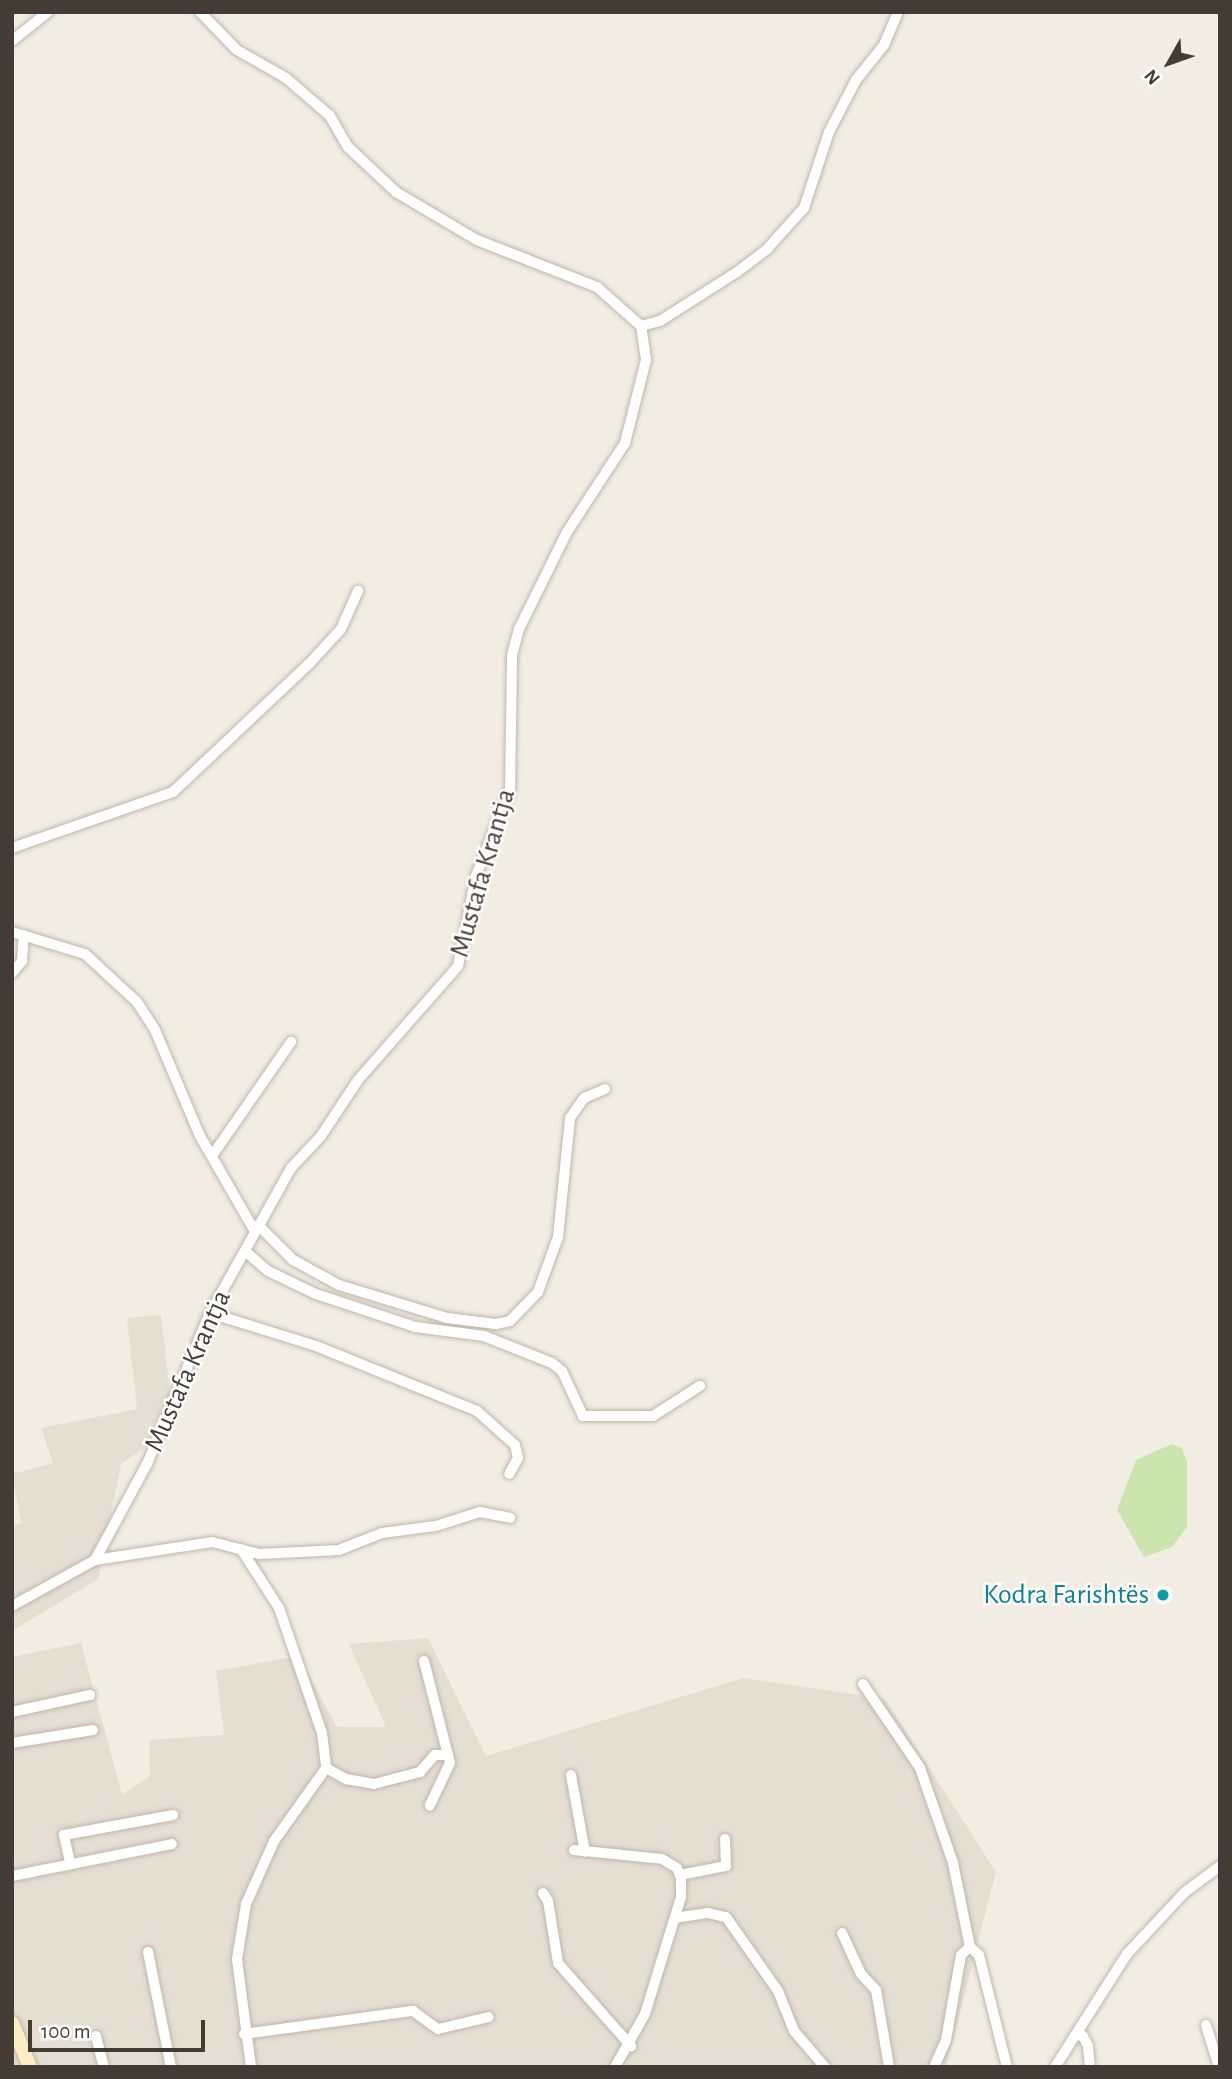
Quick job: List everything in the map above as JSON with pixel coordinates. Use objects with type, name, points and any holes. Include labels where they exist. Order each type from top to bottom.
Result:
[{"type":"street","points":[[12,41],[48,12]]},
{"type":"street","points":[[200,12],[243,55],[286,78],[320,107],[348,147],[396,192],[477,240],[597,287],[641,326],[660,321],[737,272],[767,249],[804,208],[829,132],[856,80],[884,46],[898,12]]},
{"type":"street","name":"Mustafa Krantja","points":[[95,1560],[147,1464],[211,1314],[291,1168],[321,1136],[358,1080],[458,966],[476,876],[510,789],[512,655],[519,629],[567,532],[625,443],[646,359],[641,326]]},
{"type":"street","points":[[12,848],[173,792],[309,664],[341,629],[358,591]]},
{"type":"street","points":[[12,932],[85,954],[137,1002],[212,1156],[256,1228],[293,1260],[339,1285],[447,1318],[496,1324],[510,1321],[538,1292],[558,1237],[570,1118],[584,1098],[605,1089]]},
{"type":"street","points":[[12,973],[22,961],[24,935]]},
{"type":"street","points":[[212,1156],[291,1042]]},
{"type":"street","points":[[245,1251],[268,1271],[316,1294],[426,1330],[484,1336],[552,1363],[562,1371],[575,1406],[583,1416],[653,1416],[700,1386]]},
{"type":"street","points":[[211,1314],[316,1346],[477,1410],[515,1445],[518,1458],[509,1474]]},
{"type":"street","points":[[12,1606],[95,1560],[212,1542],[258,1554],[339,1550],[382,1533],[436,1526],[480,1512],[510,1518]]},
{"type":"street","points":[[241,1549],[279,1608],[322,1734],[326,1768],[274,1841],[246,1904],[237,1959],[244,2034],[251,2067]]},
{"type":"street","points":[[424,1661],[450,1763],[430,1805]]},
{"type":"street","points":[[863,1684],[920,1768],[953,1863],[970,1947],[979,1955],[1007,2067]]},
{"type":"street","points":[[12,1712],[90,1695]]},
{"type":"street","points":[[12,1743],[93,1730]]},
{"type":"street","points":[[326,1768],[346,1779],[374,1784],[420,1772],[435,1755],[448,1755]]},
{"type":"street","points":[[571,1775],[579,1851],[662,1859],[671,1863],[680,1875],[675,1918],[631,2046],[615,2067]]},
{"type":"street","points":[[70,1862],[64,1835],[173,1815]]},
{"type":"street","points":[[680,1875],[726,1866],[725,1839]]},
{"type":"street","points":[[12,1876],[70,1862],[172,1844]]},
{"type":"street","points":[[1077,2035],[1127,1954],[1185,1892],[1220,1866]]},
{"type":"street","points":[[543,1893],[548,1901],[558,1963],[631,2046]]},
{"type":"street","points":[[675,1918],[708,1913],[726,1917],[778,1991],[794,2031],[825,2067]]},
{"type":"street","points":[[842,1933],[861,1974],[876,1990],[889,2067]]},
{"type":"street","points":[[934,2067],[946,2040],[961,1955],[970,1947]]},
{"type":"street","points":[[148,1952],[171,2067]]},
{"type":"street","points":[[244,2034],[413,2011],[438,2029],[489,2017]]},
{"type":"street","points":[[12,2023],[30,2067]]},
{"type":"street","points":[[1206,2025],[1219,2067]]},
{"type":"street","points":[[1055,2067],[1069,2038],[1077,2035],[1083,2036],[1088,2046],[1090,2067]]},
{"type":"street","points":[[96,2036],[104,2067]]},
{"type":"shaded area","points":[[161,1315],[174,1428],[121,1464],[98,1579],[12,1631],[12,1526],[21,1523],[12,1474],[53,1463],[41,1428],[137,1409],[127,1318]]},
{"type":"shaded area","points":[[428,1638],[486,1756],[743,1678],[885,1699],[996,1872],[946,2067],[12,2067],[12,1657],[81,1643],[122,1795],[150,1776],[149,1740],[224,1735],[216,1671],[298,1656],[337,1727],[386,1727],[349,1644]]},
{"type":"green space","points":[[1172,1444],[1182,1448],[1187,1462],[1187,1527],[1172,1547],[1144,1557],[1117,1510],[1136,1460]]},
{"type":"place","name":"Kodra Farishtës","points":[[1163,1595]]}]
